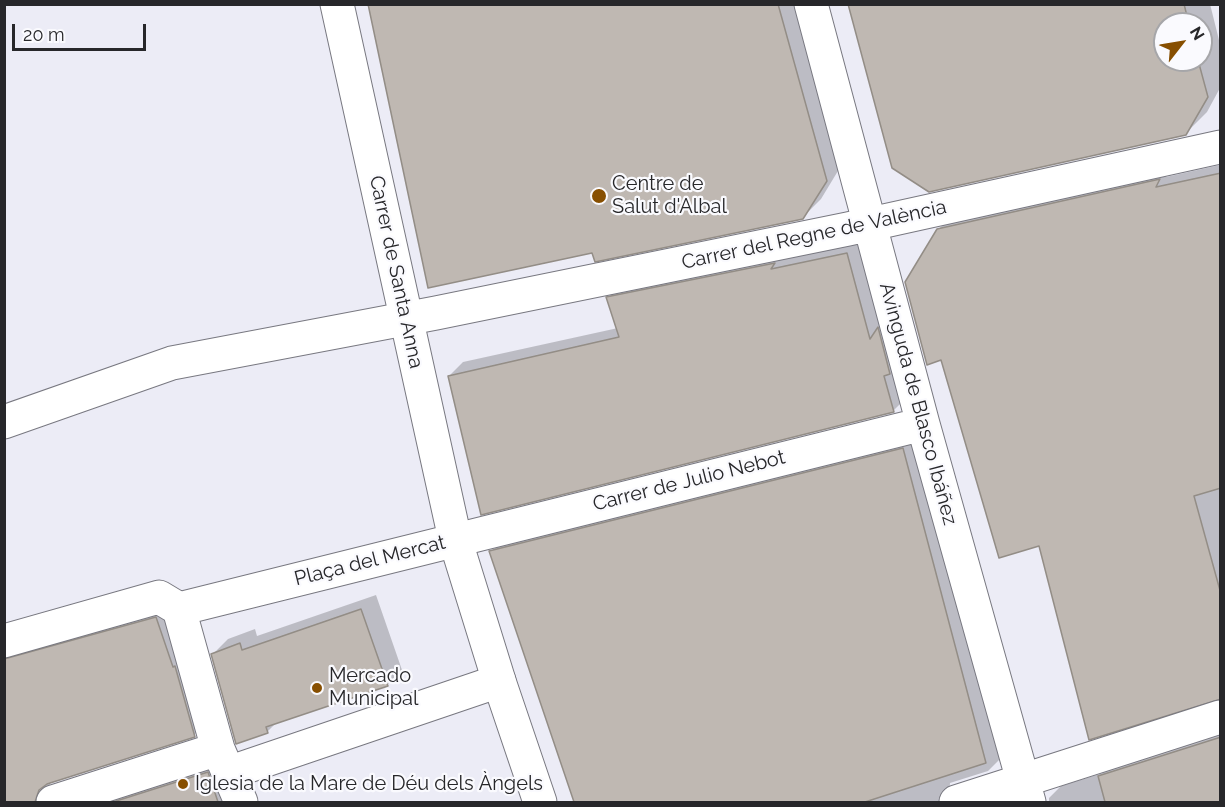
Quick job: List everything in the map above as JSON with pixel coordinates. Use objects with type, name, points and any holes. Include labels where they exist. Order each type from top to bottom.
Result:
[{"type":"street","name":"Carrer de Santa Anna","points":[[336,4],[455,539]]},
{"type":"street","name":"Avinguda de Blasco Ibáñez","points":[[811,4],[923,423],[1026,791]]},
{"type":"street","name":"Carrer del Regne de València","points":[[4,422],[172,363],[869,224],[1221,147]]},
{"type":"street","name":"Carrer de Julio Nebot","points":[[455,539],[923,423]]},
{"type":"street","name":"Plaça del Mercat","points":[[179,609],[455,539],[499,681],[540,802]]},
{"type":"street","points":[[4,640],[159,597],[179,609],[229,775]]},
{"type":"street","points":[[53,802],[229,775],[499,681]]},
{"type":"street","points":[[956,802],[1026,791],[1221,717]]},
{"type":"building","points":[[368,4],[778,4],[827,181],[803,219],[595,262],[592,253],[428,288]]},
{"type":"building","points":[[848,4],[1184,4],[1186,12],[1153,12],[1153,72],[1201,72],[1208,97],[1186,135],[929,192],[892,168]]},
{"type":"building","points":[[1221,173],[1221,488],[1194,496],[1221,594],[1221,699],[1089,740],[1039,546],[999,558],[941,360],[927,365],[905,282],[937,229],[1160,179],[1156,187]]},
{"type":"building","points":[[847,253],[870,339],[878,327],[890,374],[884,376],[894,412],[481,515],[448,376],[619,337],[606,297],[775,263],[771,269]]},
{"type":"building","points":[[903,448],[986,763],[865,802],[574,802],[489,551]]},
{"type":"building","points":[[361,609],[388,686],[266,727],[268,733],[236,744],[211,654],[240,643],[242,650]]},
{"type":"building","points":[[156,617],[173,667],[175,666],[195,737],[47,784],[39,790],[35,802],[4,802],[4,659]]},
{"type":"building","points":[[1221,737],[1221,802],[1105,802],[1098,776]]},
{"type":"building","name":"Iglesia de la Mare de Déu dels Àngels","points":[[208,772],[218,802],[113,802]]},
{"type":"place","name":"Centre de Salut d'Albal","points":[[599,196]]},
{"type":"place","name":"Mercado Municipal","points":[[317,688]]},
{"type":"place","name":"Iglesia de la Mare de Déu dels Àngels","points":[[183,784]]}]
